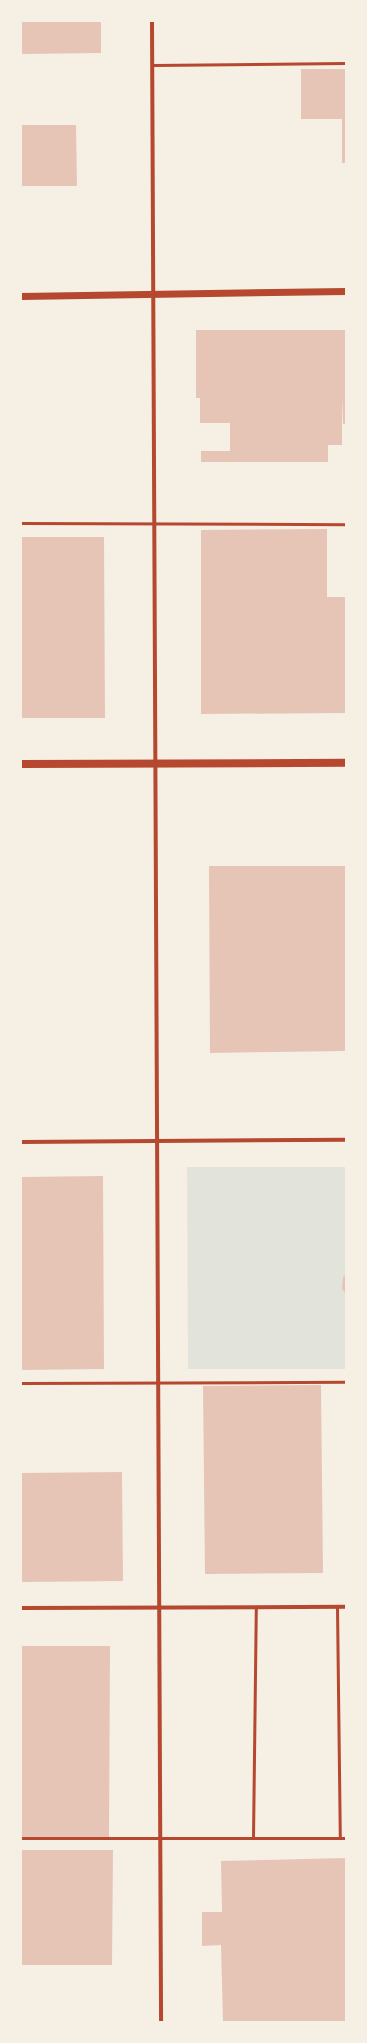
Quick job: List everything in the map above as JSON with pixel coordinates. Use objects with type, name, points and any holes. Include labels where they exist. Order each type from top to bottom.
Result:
[{"type":"main road","points":[[21,764],[155,762],[346,763]]},
{"type":"street","points":[[152,21],[161,2022]]},
{"type":"street","points":[[21,296],[346,292]]},
{"type":"street","points":[[21,1142],[346,1140]]},
{"type":"street","points":[[21,1608],[346,1607]]},
{"type":"lane","points":[[153,65],[346,63]]},
{"type":"lane","points":[[21,523],[154,525],[346,524]]},
{"type":"lane","points":[[21,1383],[346,1382]]},
{"type":"lane","points":[[337,1607],[340,1838]]},
{"type":"lane","points":[[253,1838],[256,1608]]},
{"type":"lane","points":[[21,1838],[346,1838]]},
{"type":"shaded area","points":[[187,1167],[346,1167],[346,1369],[188,1369]]},
{"type":"building","points":[[21,21],[101,21],[101,53],[21,54]]},
{"type":"building","points":[[301,69],[346,69],[346,163],[342,163],[342,119],[301,119]]},
{"type":"building","points":[[21,125],[76,125],[77,186],[21,186]]},
{"type":"building","points":[[196,330],[346,330],[346,424],[343,424],[342,397],[342,445],[328,445],[328,462],[201,462],[201,451],[230,451],[230,423],[200,423],[200,398],[196,398]]},
{"type":"building","points":[[327,529],[327,597],[346,597],[346,713],[201,714],[201,530]]},
{"type":"building","points":[[22,537],[104,537],[105,718],[21,718]]},
{"type":"building","points":[[209,866],[346,866],[346,1051],[210,1053]]},
{"type":"building","points":[[103,1176],[104,1369],[21,1370],[21,1177]]},
{"type":"building","points":[[346,1274],[346,1294],[342,1289],[343,1277]]},
{"type":"building","points":[[321,1385],[323,1573],[205,1574],[203,1386]]},
{"type":"building","points":[[122,1472],[123,1581],[21,1582],[21,1473]]},
{"type":"building","points":[[21,1646],[110,1646],[109,1838],[21,1837]]},
{"type":"building","points":[[21,1850],[113,1850],[112,1965],[21,1965]]},
{"type":"building","points":[[346,1858],[346,2022],[223,2022],[221,1945],[202,1946],[202,1912],[222,1912],[221,1861]]}]
